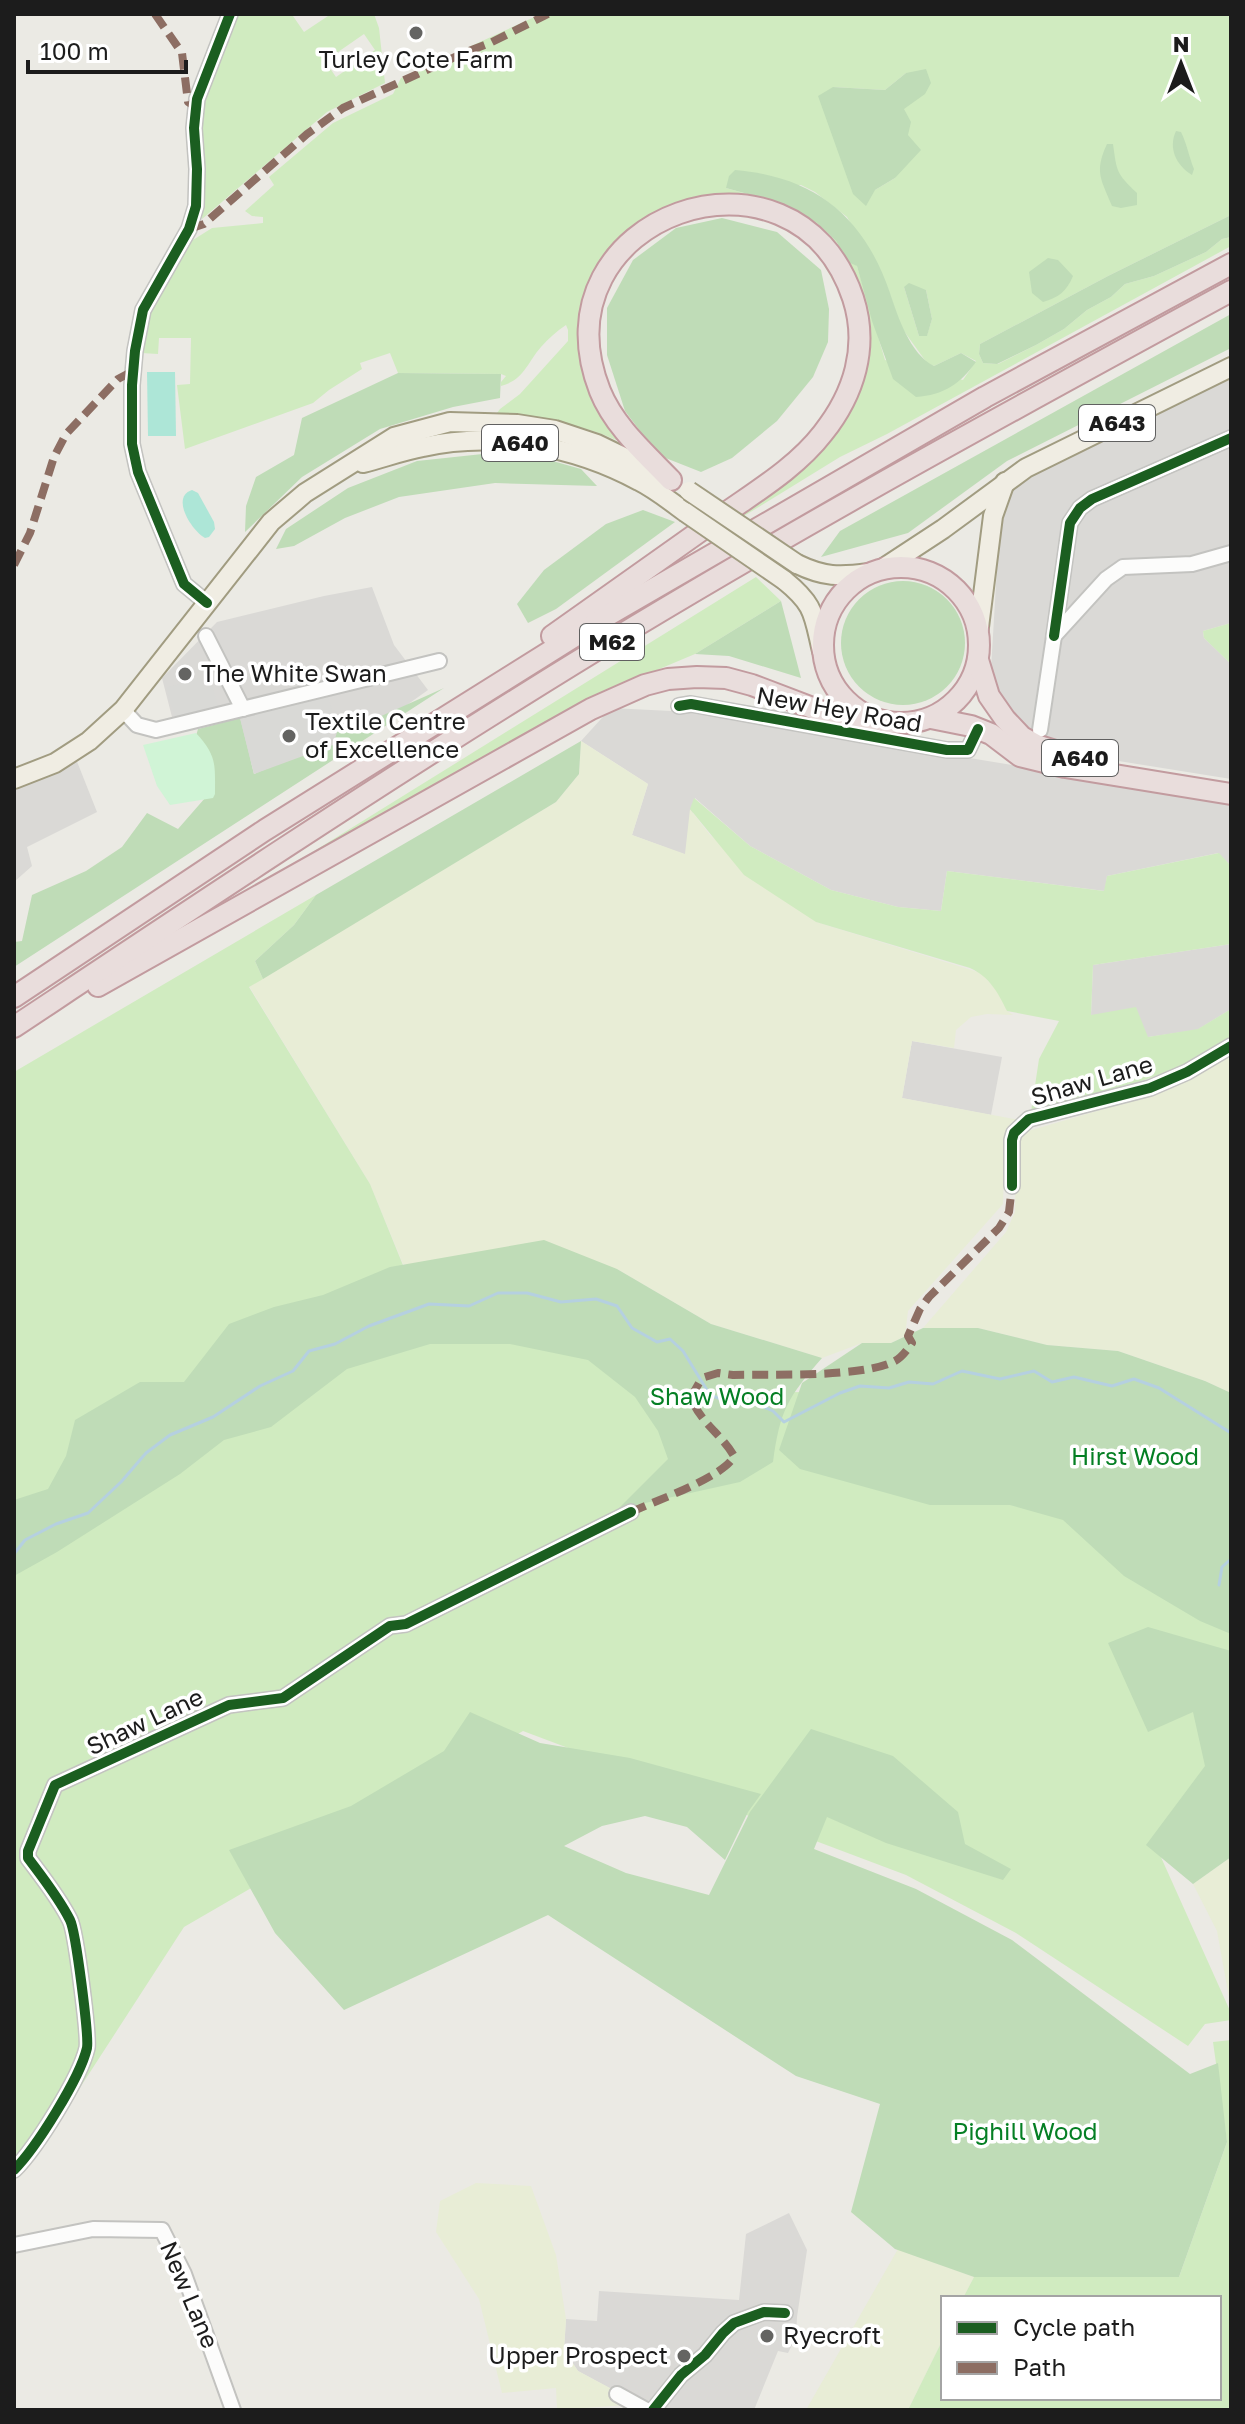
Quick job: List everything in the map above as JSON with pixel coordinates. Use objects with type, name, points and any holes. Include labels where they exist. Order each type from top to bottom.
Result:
[{"type":"highway","points":[[398,745],[782,473],[821,436],[839,411],[853,383],[858,359],[860,340],[854,302],[847,282],[826,249],[809,233],[773,212],[750,206],[712,204],[667,216],[642,231],[612,262],[594,299],[590,347],[600,392],[633,441],[680,485]]},
{"type":"highway","name":"M62","points":[[14,997],[265,830],[610,614],[985,397],[1231,264]]},
{"type":"highway","name":"M62","points":[[14,1030],[303,836],[518,698],[879,484],[1231,291]]},
{"type":"highway","name":"A640","points":[[876,571],[907,567],[932,573],[950,584],[969,607],[978,635],[978,660],[989,696],[1022,737],[1073,757],[1231,783]]},
{"type":"highway","points":[[822,651],[826,621],[835,602],[851,584],[876,571]]},
{"type":"highway","name":"A640","points":[[822,651],[836,690],[850,705],[876,720],[894,723],[931,718],[957,700],[966,689],[978,660]]},
{"type":"highway","points":[[14,1030],[591,709],[645,685],[668,679],[726,678],[844,720],[876,720]]},
{"type":"highway","points":[[978,729],[989,696]]},
{"type":"highway","name":"New Hey Road","points":[[931,718],[991,734],[1020,756],[1065,767],[1231,794]]},
{"type":"main road","name":"A643","points":[[876,571],[943,529],[1005,482],[1048,457],[1231,367]]},
{"type":"main road","name":"A640","points":[[14,779],[55,763],[89,741],[123,710],[271,522],[305,493],[394,437],[450,422],[517,424],[555,430],[597,444],[680,485],[797,564],[818,574],[842,577],[876,571]]},
{"type":"main road","name":"A640","points":[[343,469],[425,446],[465,441],[506,441],[549,447],[591,459],[640,481],[800,593],[812,610],[822,651]]},
{"type":"main road","points":[[978,635],[993,516],[1005,482]]},
{"type":"street","points":[[207,603],[184,584],[138,472],[132,444],[133,371],[143,310],[189,229],[196,206],[194,128],[197,99],[230,14]]},
{"type":"street","points":[[1040,730],[1070,523],[1080,508],[1092,499],[1231,438]]},
{"type":"street","points":[[1054,636],[1106,579],[1123,567],[1192,564],[1231,553]]},
{"type":"street","points":[[206,636],[243,709]]},
{"type":"street","points":[[123,710],[137,725],[156,730],[439,661]]},
{"type":"street","name":"New Hey Road","points":[[679,706],[691,704],[947,750],[968,750],[978,729]]},
{"type":"street","name":"Shaw Lane","points":[[1012,1186],[1012,1140],[1014,1133],[1029,1119],[1150,1088],[1187,1072],[1231,1046]]},
{"type":"street","name":"Shaw Lane","points":[[14,2170],[41,2138],[87,2047],[73,1929],[57,1899],[28,1858],[28,1851],[55,1785],[229,1705],[283,1698],[390,1626],[406,1624],[631,1512]]},
{"type":"street","name":"New Lane","points":[[14,2245],[93,2229],[162,2230],[184,2274],[233,2410]]},
{"type":"street","points":[[653,2410],[681,2375],[705,2355],[734,2323],[764,2312],[785,2313]]},
{"type":"street","points":[[617,2394],[646,2410]]},
{"type":"shaded area","points":[[1231,378],[1231,623],[1203,631],[1204,638],[1231,664],[1231,779],[1075,754],[1041,743],[1000,704],[991,669],[1000,517],[1009,492],[1025,478]]},
{"type":"shaded area","points":[[372,587],[394,645],[428,690],[383,722],[259,781],[228,706],[172,717],[162,678],[217,622]]},
{"type":"shaded area","points":[[201,677],[204,689],[212,686],[219,710],[177,723],[166,688]]},
{"type":"shaded area","points":[[328,697],[332,709],[328,744],[254,774],[240,718]]},
{"type":"shaded area","points":[[611,708],[691,712],[1231,804],[1231,866],[1218,853],[1107,876],[1105,891],[947,871],[941,911],[898,907],[831,890],[750,846],[695,798],[686,855],[632,835],[648,784],[581,741]]},
{"type":"shaded area","points":[[76,759],[97,812],[27,847],[32,866],[14,882],[14,761],[16,766]]},
{"type":"shaded area","points":[[1231,944],[1231,1009],[1197,1030],[1148,1037],[1091,1016],[1093,965]]},
{"type":"shaded area","points":[[912,1041],[1002,1057],[991,1115],[902,1098]]},
{"type":"shaded area","points":[[789,2213],[807,2250],[796,2337],[788,2353],[778,2351],[754,2410],[650,2410],[578,2371],[564,2350],[566,2319],[597,2321],[599,2291],[739,2300],[746,2234]]},
{"type":"green space","points":[[235,14],[295,14],[293,16],[304,32],[331,14],[374,14],[379,28],[385,83],[327,112],[202,219],[200,116],[203,116],[209,81]],"holes":[[[364,34],[375,50],[336,77],[325,61]]]},
{"type":"green space","points":[[541,14],[1231,14],[1231,215],[980,344],[979,354],[983,363],[998,364],[1036,345],[1111,297],[1125,284],[1154,276],[1206,252],[1222,239],[1231,237],[1231,246],[840,457],[744,516],[736,511],[823,441],[864,334],[797,219],[665,210],[641,223],[621,240],[581,337],[589,384],[625,444],[563,423],[497,413],[520,394],[568,341],[566,325],[544,344],[515,380],[501,386],[506,376],[501,374],[398,373],[390,353],[360,363],[362,369],[313,403],[185,449],[177,385],[190,384],[191,338],[159,338],[158,354],[141,353],[143,326],[180,259],[193,240],[212,228],[263,223],[263,217],[252,216],[245,211],[274,185],[269,177],[333,123],[393,94],[401,78]],"holes":[[[906,73],[904,109],[908,135],[895,178],[875,190],[833,87],[885,90]],[[801,185],[847,217],[888,289],[901,327],[927,363],[934,366],[961,353],[976,361],[963,380],[885,360],[857,266],[842,253],[836,241],[817,223],[787,205],[726,188]],[[904,287],[926,290],[932,319],[927,335],[919,336]]]},
{"type":"green space","points":[[926,69],[931,83],[925,94],[904,109],[911,122],[908,135],[921,150],[895,178],[875,190],[866,206],[853,194],[818,96],[833,87],[885,90],[906,73]]},
{"type":"green space","points":[[1176,131],[1181,132],[1185,141],[1194,169],[1192,175],[1175,156],[1173,144]]},
{"type":"green space","points":[[1107,144],[1113,144],[1119,172],[1137,193],[1137,205],[1112,206],[1100,169]]},
{"type":"green space","points":[[735,170],[790,181],[833,206],[866,243],[879,266],[906,334],[918,353],[934,366],[961,353],[976,362],[970,370],[950,387],[926,396],[916,397],[893,379],[872,321],[857,266],[848,262],[836,241],[817,223],[787,205],[726,188],[729,176]]},
{"type":"green space","points":[[1231,215],[1231,237],[1222,239],[1206,252],[1154,276],[1125,284],[1111,297],[1036,345],[997,364],[983,363],[979,354],[980,344]]},
{"type":"green space","points":[[722,218],[777,232],[821,270],[829,309],[828,342],[813,377],[777,421],[732,458],[701,472],[658,455],[625,411],[607,355],[607,308],[633,260],[676,228]]},
{"type":"green space","points":[[1048,258],[1058,260],[1073,276],[1061,293],[1043,302],[1032,293],[1029,272]]},
{"type":"green space","points":[[909,283],[926,290],[932,319],[927,336],[919,336],[904,287]]},
{"type":"green space","points":[[1231,314],[1231,348],[1007,461],[908,533],[821,557],[840,531]]},
{"type":"green space","points":[[147,372],[175,372],[176,436],[148,436]]},
{"type":"green space","points":[[398,373],[501,374],[500,398],[453,407],[380,429],[302,477],[245,532],[246,506],[256,477],[294,455],[302,418]]},
{"type":"green space","points":[[492,453],[542,458],[581,469],[597,486],[495,483],[399,497],[345,518],[294,546],[276,549],[286,529],[348,488],[417,461]]},
{"type":"green space","points":[[192,490],[198,493],[214,522],[215,529],[209,537],[200,534],[185,514],[183,499]]},
{"type":"green space","points":[[643,510],[675,522],[556,609],[528,623],[517,604],[544,570],[606,524]]},
{"type":"green space","points":[[756,577],[781,601],[695,654],[619,686],[311,853]]},
{"type":"green space","points":[[903,581],[927,586],[947,599],[960,619],[965,643],[960,667],[947,687],[927,700],[903,705],[879,700],[859,687],[846,667],[841,643],[846,619],[859,599],[879,586]]},
{"type":"green space","points":[[781,601],[801,678],[729,656],[695,654]]},
{"type":"green space","points":[[1231,623],[1231,664],[1204,638],[1203,631]]},
{"type":"green space","points":[[444,688],[14,967],[14,942],[22,941],[32,895],[86,871],[122,847],[147,813],[178,829],[212,790],[196,736],[198,729],[240,718],[254,774],[333,745],[338,729],[370,721]]},
{"type":"green space","points":[[196,733],[208,748],[213,761],[215,794],[213,798],[170,805],[157,786],[143,745]]},
{"type":"green space","points":[[581,741],[648,784],[632,835],[685,854],[690,809],[710,835],[816,922],[981,973],[1001,995],[1007,1011],[1013,1015],[971,1017],[956,1030],[954,1048],[912,1041],[902,1098],[1020,1120],[1005,1137],[1003,1204],[908,1311],[905,1336],[891,1343],[862,1343],[822,1358],[711,1324],[617,1269],[403,1264],[370,1184],[249,986],[556,802],[579,774]]},
{"type":"green space","points":[[581,741],[579,774],[556,802],[263,979],[255,961],[294,925],[316,895]]},
{"type":"green space","points":[[694,798],[750,846],[831,890],[898,907],[941,911],[947,871],[1104,891],[1107,876],[1219,853],[1231,866],[1231,944],[1093,965],[1091,1015],[1136,1007],[1148,1037],[1198,1029],[1231,1009],[1231,1040],[1185,1065],[1160,1074],[1031,1112],[1039,1059],[1059,1021],[1007,1011],[988,981],[970,968],[816,922],[744,875],[690,809]]},
{"type":"green space","points":[[316,895],[294,925],[255,961],[263,979],[249,987],[370,1184],[409,1280],[768,1392],[1131,1393],[1231,1468],[1231,1743],[1160,1855],[1231,2013],[1231,2020],[1205,2024],[1188,2046],[1016,1933],[906,1875],[523,1731],[184,1927],[39,2151],[14,2160],[14,1072]]},
{"type":"green space","points":[[1231,1054],[1231,1393],[1118,1351],[1047,1345],[978,1328],[923,1328],[1006,1232],[1015,1212],[1016,1144],[1028,1131],[1166,1091]]},
{"type":"green space","name":"Shaw Wood","points":[[544,1240],[617,1269],[711,1324],[822,1358],[787,1405],[773,1462],[740,1482],[618,1509],[668,1459],[658,1431],[635,1397],[588,1360],[510,1344],[430,1344],[347,1369],[271,1427],[224,1440],[180,1474],[14,1576],[14,1500],[48,1489],[66,1456],[75,1420],[140,1382],[184,1382],[229,1324],[274,1307],[323,1295],[390,1267]]},
{"type":"green space","name":"Hirst Wood","points":[[923,1328],[978,1328],[1047,1345],[1118,1351],[1231,1393],[1231,1634],[1200,1621],[1124,1576],[1063,1520],[1010,1505],[930,1505],[800,1469],[779,1450],[802,1383],[862,1343],[891,1343]]},
{"type":"green space","points":[[1148,1627],[1231,1651],[1231,1857],[1193,1884],[1146,1845],[1205,1766],[1193,1712],[1148,1732],[1108,1643]]},
{"type":"green space","name":"Pighill Wood","points":[[470,1712],[540,1743],[630,1758],[761,1794],[748,1812],[725,1860],[687,1827],[645,1816],[602,1826],[564,1846],[626,1873],[709,1895],[750,1812],[811,1729],[893,1756],[958,1812],[965,1844],[1011,1869],[1003,1880],[886,1843],[827,1817],[814,1849],[916,1889],[1012,1940],[1190,2074],[1218,2063],[1227,2142],[1179,2277],[974,2277],[895,2249],[851,2212],[880,2104],[796,2076],[548,1915],[344,2010],[275,1933],[229,1850],[351,1806],[444,1751]]},
{"type":"green space","points":[[1231,1857],[1231,2009],[1217,1931],[1193,1884]]},
{"type":"green space","points":[[1231,2040],[1231,2410],[908,2410],[941,2343],[941,2400],[1221,2400],[1221,2296],[964,2296],[974,2277],[1179,2277],[1227,2142],[1213,2042]]},
{"type":"green space","points":[[476,2183],[531,2186],[556,2255],[566,2319],[564,2350],[578,2371],[640,2404],[557,2410],[556,2388],[502,2393],[479,2299],[436,2232],[440,2201]]},
{"type":"green space","points":[[898,2249],[974,2277],[964,2296],[941,2296],[941,2343],[908,2410],[806,2410]]},
{"type":"waterway","points":[[14,1554],[25,1540],[56,1524],[88,1513],[146,1453],[170,1435],[213,1417],[260,1386],[293,1371],[309,1351],[335,1344],[369,1326],[429,1304],[469,1306],[498,1293],[527,1293],[561,1302],[596,1299],[617,1306],[632,1328],[657,1342],[670,1339],[683,1351],[710,1395],[735,1404],[757,1404],[773,1411],[784,1422],[860,1386],[889,1388],[909,1382],[933,1384],[962,1371],[1000,1379],[1034,1371],[1052,1382],[1074,1377],[1112,1386],[1134,1379],[1159,1388],[1231,1433]]},
{"type":"waterway","points":[[1219,1585],[1222,1567],[1231,1559]]},
{"type":"marked path","points":[[155,14],[182,53],[188,102],[194,106]]},
{"type":"marked path","points":[[189,229],[204,224],[307,134],[343,108],[548,14]]},
{"type":"marked path","points":[[14,565],[30,533],[54,457],[66,434],[118,379],[133,371]]},
{"type":"marked path","points":[[705,1377],[718,1373],[840,1373],[895,1361],[912,1343],[908,1336],[929,1297],[999,1228],[1009,1212],[1012,1186]]},
{"type":"marked path","points":[[631,1512],[704,1480],[718,1472],[734,1456],[694,1405],[691,1397],[699,1383]]},
{"type":"cycle path","points":[[207,603],[184,584],[138,472],[132,444],[132,385],[143,310],[189,229],[196,206],[194,128],[197,99],[230,14]]},
{"type":"cycle path","points":[[1054,636],[1070,523],[1080,508],[1092,499],[1231,438]]},
{"type":"cycle path","points":[[679,706],[691,704],[947,750],[968,750],[978,729]]},
{"type":"cycle path","points":[[1012,1186],[1012,1140],[1014,1133],[1029,1119],[1150,1088],[1187,1072],[1231,1046]]},
{"type":"cycle path","points":[[14,2170],[56,2112],[76,2077],[87,2048],[82,1984],[70,1920],[28,1858],[28,1851],[55,1785],[229,1705],[283,1698],[390,1626],[406,1624],[631,1512]]},
{"type":"cycle path","points":[[653,2410],[681,2375],[705,2355],[734,2323],[764,2312],[785,2313]]},
{"type":"place","name":"Turley Cote Farm","points":[[416,33]]},
{"type":"place","name":"The White Swan","points":[[185,674]]},
{"type":"place","name":"Textile Centre of Excellence","points":[[289,736]]},
{"type":"place","name":"Ryecroft","points":[[767,2336]]},
{"type":"place","name":"Upper Prospect","points":[[684,2356]]}]
